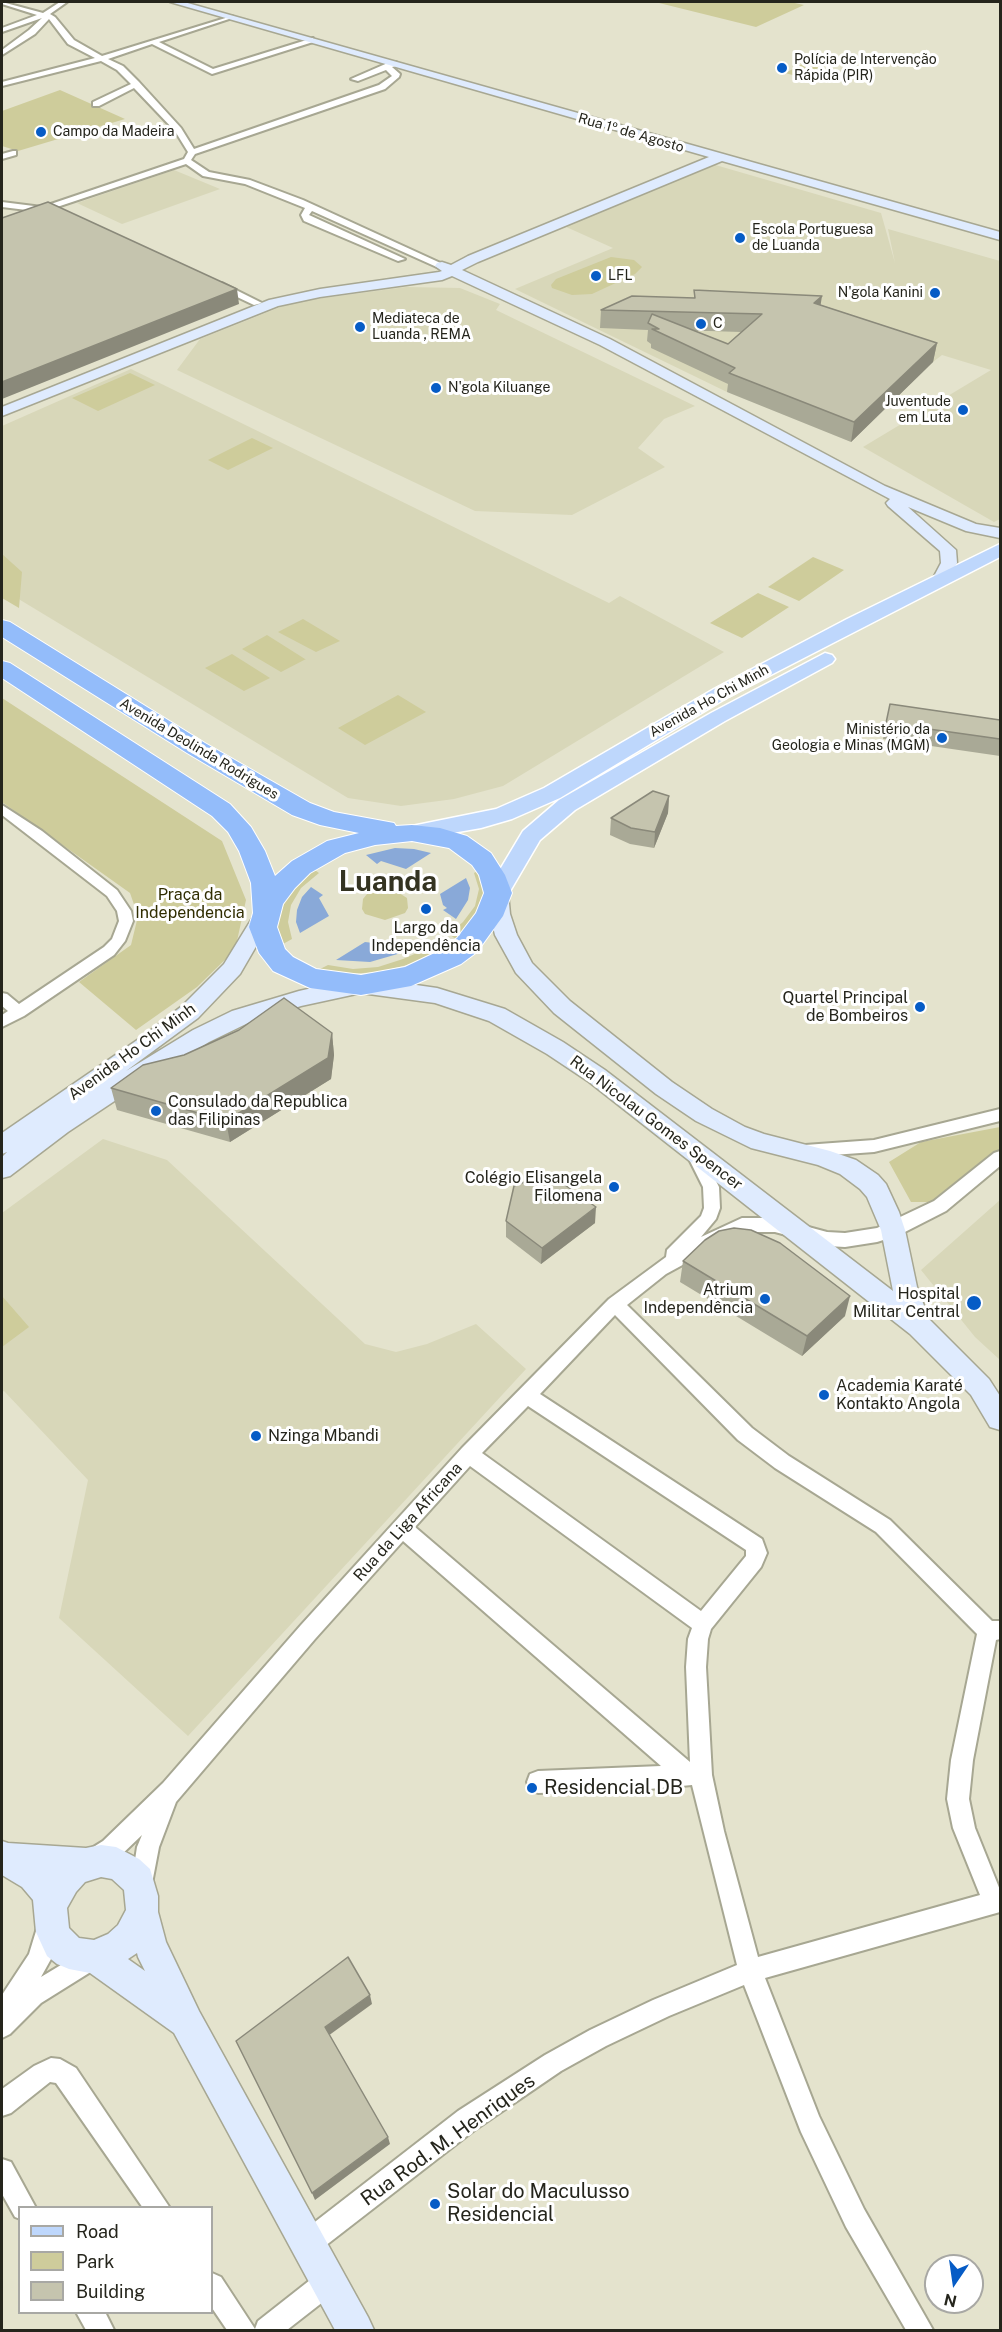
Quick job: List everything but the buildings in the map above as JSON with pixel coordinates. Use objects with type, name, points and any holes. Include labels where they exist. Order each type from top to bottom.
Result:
[{"type":"highway","name":"Avenida Deolinda Rodrigues","points":[[2,627],[206,754],[301,810],[358,825],[412,833]]},
{"type":"highway","points":[[2,668],[220,810],[238,827],[252,851],[265,883],[266,912],[263,927],[267,941],[273,953],[283,964],[310,978],[361,985],[411,976],[451,957],[467,945],[482,928],[498,893],[492,875],[482,859],[469,848],[440,836],[412,833],[353,842],[318,856],[285,882],[266,912]]},
{"type":"main road","name":"Avenida Ho Chi Minh","points":[[412,833],[480,821],[504,814],[552,793],[721,693],[1000,550]]},
{"type":"main road","name":"Avenida Ho Chi Minh","points":[[498,893],[531,836],[567,805],[784,681],[1000,569]]},
{"type":"street","points":[[3,2],[48,15],[55,19],[63,34],[71,42],[120,68],[178,130],[192,152]]},
{"type":"street","points":[[2,53],[32,32],[64,2]]},
{"type":"street","name":"Rua 1º de Agosto","points":[[175,2],[310,40],[390,66],[1000,236]]},
{"type":"street","points":[[2,30],[48,15]]},
{"type":"street","points":[[2,84],[103,58],[230,17]]},
{"type":"street","points":[[153,42],[212,72],[310,40]]},
{"type":"street","points":[[32,217],[187,161],[192,152],[382,87],[391,82],[396,74],[390,66],[355,79]]},
{"type":"street","points":[[96,104],[136,84]]},
{"type":"street","points":[[2,157],[13,153]]},
{"type":"street","points":[[411,280],[473,259],[714,156]]},
{"type":"street","points":[[187,161],[206,174],[247,182],[310,207],[305,215],[313,222],[516,298],[605,342],[879,489],[972,528],[1000,533]]},
{"type":"street","points":[[2,205],[52,210]]},
{"type":"street","points":[[2,406],[257,303],[299,291],[442,271],[472,284],[516,298]]},
{"type":"street","points":[[205,279],[257,303]]},
{"type":"street","points":[[2,412],[274,303],[320,292],[411,280],[472,284]]},
{"type":"street","points":[[879,489],[948,550],[949,563],[940,580]]},
{"type":"street","points":[[2,809],[112,893],[124,911],[126,921],[118,941],[109,951],[2,1022]]},
{"type":"street","name":"Rua Nicolau Gomes Spencer","points":[[498,893],[500,914],[506,935],[517,956],[536,981],[562,1007],[664,1088],[720,1125],[759,1142],[802,1151],[836,1162],[860,1174],[869,1182],[882,1202],[893,1230],[904,1287],[919,1326]]},
{"type":"street","name":"Avenida Ho Chi Minh","points":[[2,1145],[154,1040],[197,1005],[237,962],[266,912]]},
{"type":"street","name":"Rua Nicolau Gomes Spencer","points":[[361,985],[417,992],[497,1015],[581,1065],[919,1326],[990,1393],[1000,1419]]},
{"type":"street","name":"Avenida Ho Chi Minh","points":[[2,1169],[60,1126],[170,1054],[232,1021],[280,1004],[361,985]]},
{"type":"street","points":[[2,998],[19,1012]]},
{"type":"street","points":[[802,1151],[874,1146],[1000,1115]]},
{"type":"street","name":"Rua da Liga Africana","points":[[660,1269],[708,1219],[712,1208],[711,1187],[692,1149]]},
{"type":"street","name":"Rua da Liga Africana","points":[[171,1791],[308,1632],[469,1454],[615,1304],[660,1269],[721,1234],[742,1225],[775,1225],[827,1239],[845,1240],[893,1230],[940,1206],[1000,1157]]},
{"type":"street","points":[[615,1304],[745,1434],[782,1462],[883,1526],[927,1572],[994,1630],[962,1760],[958,1799],[964,1828],[997,1902]]},
{"type":"street","points":[[527,1395],[755,1545],[757,1553],[754,1561],[703,1624],[696,1654],[693,1774],[713,1831],[750,1971],[810,2123],[839,2187],[921,2331]]},
{"type":"street","points":[[469,1454],[703,1624]]},
{"type":"street","points":[[402,1528],[693,1774]]},
{"type":"street","points":[[538,1782],[693,1774]]},
{"type":"street","points":[[2,2016],[39,1959],[50,1919],[51,1905],[64,1880],[74,1871],[111,1849],[171,1791]]},
{"type":"street","points":[[2,2026],[33,1995],[74,1967],[108,1953],[130,1937],[142,1904],[142,1875],[148,1847],[157,1818],[171,1791]]},
{"type":"street","points":[[3,1858],[86,1864],[101,1861],[116,1863],[128,1870],[138,1881],[150,1945],[187,2023],[355,2331]]},
{"type":"street","points":[[3,1858],[34,1875],[44,1887],[49,1895],[50,1919],[59,1944],[69,1952],[95,1957],[187,2023]]},
{"type":"street","name":"Rua Rod. M. Henriques","points":[[307,2244],[467,2120],[553,2063],[598,2038],[661,2008],[750,1971],[997,1902]]},
{"type":"street","points":[[2,2103],[51,2070],[60,2071],[68,2076],[157,2206]]},
{"type":"street","points":[[2,2171],[23,2206]]},
{"type":"street","points":[[267,2331],[328,2282]]},
{"type":"street","points":[[213,2288],[242,2331]]},
{"type":"street","points":[[90,2314],[101,2331]]},
{"type":"shaded area","points":[[712,164],[881,213],[895,263],[888,229],[1000,261],[1000,519],[994,522],[863,447],[991,370],[942,355],[933,362],[812,321],[727,392],[515,289],[613,248],[564,226]]},
{"type":"shaded area","points":[[174,170],[220,189],[122,224],[77,203]]},
{"type":"shaded area","name":"N'gola Kiluange","points":[[406,287],[460,288],[500,304],[496,310],[695,406],[664,419],[638,448],[665,467],[572,515],[475,511],[177,370],[200,339],[293,302]]},
{"type":"shaded area","points":[[131,369],[609,603],[620,596],[724,652],[503,786],[454,799],[401,806],[348,798],[2,589],[2,426]]},
{"type":"shaded area","name":"Nzinga Mbandi","points":[[103,1139],[167,1160],[365,1344],[396,1352],[427,1344],[476,1324],[526,1369],[188,1736],[59,1618],[88,1480],[4,1391],[2,1392],[2,1213]]},
{"type":"shaded area","name":"Hospital Militar Central","points":[[1000,1200],[1000,1360],[975,1337],[921,1270]]},
{"type":"green space","points":[[790,2],[804,5],[756,27],[659,3]]},
{"type":"green space","points":[[810,60],[829,65],[804,78],[785,73]]},
{"type":"green space","name":"Campo da Madeira","points":[[60,90],[125,119],[18,151],[2,146],[2,111]]},
{"type":"green space","name":"LFL","points":[[611,257],[634,260],[642,267],[635,274],[592,294],[572,295],[552,288],[551,285],[556,279]]},
{"type":"green space","points":[[130,373],[155,385],[98,411],[72,398]]},
{"type":"green space","points":[[252,438],[273,448],[228,470],[208,460]]},
{"type":"green space","points":[[2,554],[22,572],[19,608],[2,598]]},
{"type":"green space","points":[[813,557],[844,570],[799,601],[768,587]]},
{"type":"green space","points":[[758,593],[789,607],[742,638],[710,623]]},
{"type":"green space","points":[[303,619],[340,641],[316,652],[278,632]]},
{"type":"green space","points":[[267,635],[306,659],[281,672],[242,649]]},
{"type":"green space","points":[[232,654],[270,678],[244,691],[205,668]]},
{"type":"green space","points":[[398,695],[426,712],[365,745],[338,728]]},
{"type":"green space","name":"Praça da Independencia","points":[[2,698],[222,841],[246,900],[235,950],[197,987],[136,1030],[79,982],[131,945],[138,916],[130,893],[2,802]]},
{"type":"green space","points":[[312,868],[319,873],[301,888],[291,905],[288,922],[292,939],[283,944],[277,926],[281,905]]},
{"type":"green space","points":[[481,869],[487,888],[483,906],[457,940],[449,934],[463,922],[475,906],[479,889],[474,873]]},
{"type":"green space","points":[[381,889],[396,891],[407,898],[408,908],[405,913],[385,920],[365,914],[362,909],[363,899],[367,894]]},
{"type":"green space","points":[[426,949],[434,955],[379,972],[347,974],[318,970],[328,965],[353,969],[378,967]]},
{"type":"green space","points":[[1000,1127],[1000,1149],[937,1205],[927,1202],[911,1202],[889,1162],[921,1142]]},
{"type":"green space","points":[[2,1296],[29,1327],[2,1347]]},
{"type":"water","points":[[395,848],[431,853],[406,869],[381,861],[377,864],[366,855]]},
{"type":"water","points":[[466,878],[470,888],[468,900],[456,919],[443,910],[447,908],[443,905],[440,894]]},
{"type":"water","points":[[311,887],[323,895],[319,898],[329,916],[300,933],[296,922],[297,910],[302,897]]},
{"type":"water","points":[[365,942],[382,944],[386,947],[390,945],[401,953],[370,962],[336,960]]},
{"type":"place","name":"Polícia de Intervenção Rápida (PIR)","points":[[782,68]]},
{"type":"place","name":"Campo da Madeira","points":[[41,132]]},
{"type":"place","name":"Escola Portuguesa de Luanda","points":[[740,238]]},
{"type":"place","name":"LFL","points":[[596,276]]},
{"type":"place","name":"N'gola Kanini","points":[[935,293]]},
{"type":"place","name":"C","points":[[701,324]]},
{"type":"place","name":"Mediateca de Luanda , REMA","points":[[360,327]]},
{"type":"place","name":"N'gola Kiluange","points":[[436,388]]},
{"type":"place","name":"Juventude em Luta","points":[[963,410]]},
{"type":"place","name":"Ministério da Geologia e Minas (MGM)","points":[[942,738]]},
{"type":"place","name":"Largo da Independência","points":[[426,909]]},
{"type":"place","name":"Quartel Principal de Bombeiros","points":[[920,1007]]},
{"type":"place","name":"Consulado da Republica das Filipinas","points":[[156,1111]]},
{"type":"place","name":"Colégio Elisangela Filomena","points":[[614,1187]]},
{"type":"place","name":"Atrium Independência","points":[[765,1299]]},
{"type":"place","name":"Hospital Militar Central","points":[[974,1303]]},
{"type":"place","name":"Academia Karaté Kontakto Angola","points":[[824,1395]]},
{"type":"place","name":"Nzinga Mbandi","points":[[256,1436]]},
{"type":"place","name":"Residencial DB","points":[[532,1788]]},
{"type":"place","name":"Solar do Maculusso Residencial","points":[[435,2204]]},
{"type":"district","name":"Luanda","points":[[388,882]]}]
